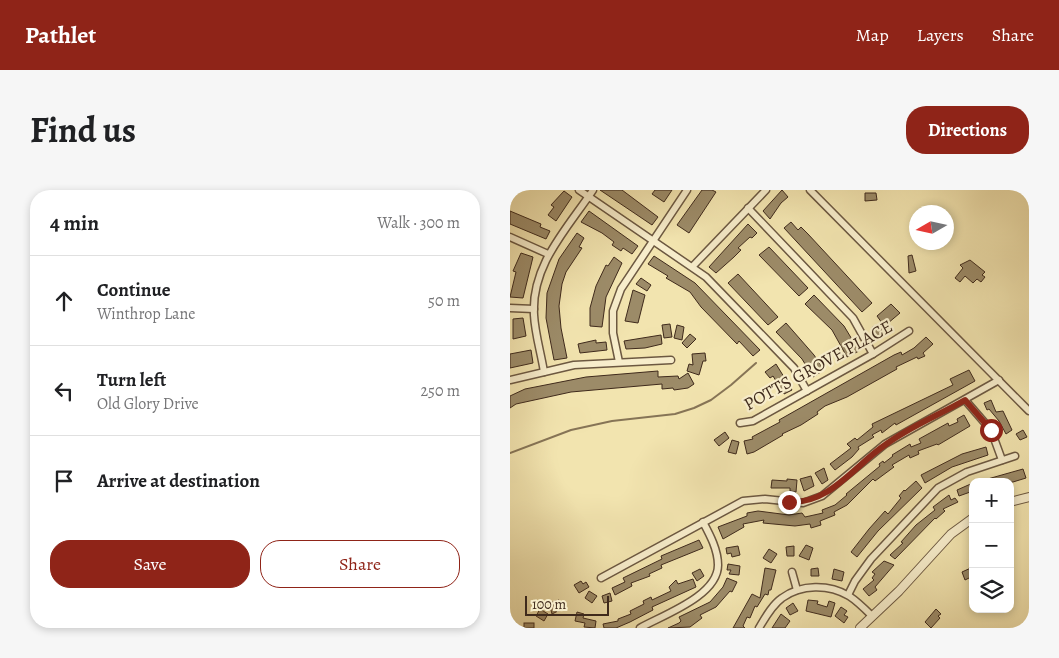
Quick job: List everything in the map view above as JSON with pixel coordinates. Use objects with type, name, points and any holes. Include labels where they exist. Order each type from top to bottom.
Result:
[{"type":"street","points":[[579,190],[693,266],[775,347],[794,368],[807,391]]},
{"type":"street","points":[[544,372],[534,309],[537,283],[548,254],[593,190]]},
{"type":"street","points":[[619,362],[613,333],[613,311],[620,289],[687,190]]},
{"type":"street","points":[[693,266],[766,190]]},
{"type":"street","points":[[810,190],[1029,411]]},
{"type":"street","points":[[748,208],[853,318],[873,354]]},
{"type":"street","points":[[510,237],[548,254]]},
{"type":"street","points":[[510,308],[534,309]]},
{"type":"street","name":"POTTS GROVE PLACE","points":[[740,423],[754,421],[873,354],[909,331]]},
{"type":"street","points":[[510,380],[574,365],[671,360]]},
{"type":"street","points":[[600,578],[743,501],[765,499],[803,503],[822,496],[885,444],[999,380]]},
{"type":"street","points":[[965,400],[991,430],[1002,460]]},
{"type":"street","points":[[848,596],[862,570],[925,499],[952,479],[1015,456]]},
{"type":"street","points":[[1014,501],[1029,497]]},
{"type":"street","points":[[860,628],[951,534],[969,521]]},
{"type":"street","points":[[640,628],[701,595],[716,578],[717,555],[703,522]]},
{"type":"street","points":[[792,572],[797,590]]},
{"type":"street","points":[[758,628],[783,597],[797,590],[819,587],[834,589],[848,596],[872,616]]},
{"type":"building","points":[[600,190],[622,190],[658,217],[652,225]]},
{"type":"building","points":[[655,190],[672,190],[664,202],[652,194]]},
{"type":"building","points":[[702,190],[716,192],[689,233],[677,225]]},
{"type":"building","points":[[782,190],[788,197],[781,203],[770,219],[763,211]]},
{"type":"building","points":[[564,191],[572,197],[556,221],[548,215],[554,207],[551,205]]},
{"type":"building","points":[[865,193],[876,193],[877,200],[865,201]]},
{"type":"building","points":[[510,211],[541,224],[540,227],[550,231],[546,239],[510,224]]},
{"type":"building","points":[[589,211],[638,246],[632,254],[623,248],[621,251],[612,245],[614,242],[602,233],[581,222]]},
{"type":"building","points":[[791,222],[798,230],[801,227],[872,303],[862,312],[784,228]]},
{"type":"building","points":[[748,224],[757,233],[738,248],[741,250],[716,273],[709,267]]},
{"type":"building","points":[[577,233],[584,238],[579,247],[582,248],[566,272],[559,306],[567,358],[554,360],[546,318],[547,293],[559,259]]},
{"type":"building","points":[[769,247],[808,288],[799,296],[759,255]]},
{"type":"building","points":[[521,253],[533,257],[523,298],[510,297],[516,272],[513,271]]},
{"type":"building","points":[[912,255],[916,271],[909,273],[908,256]]},
{"type":"building","points":[[654,256],[695,283],[760,350],[753,356],[739,341],[737,344],[701,307],[690,292],[666,278],[668,276],[648,264]]},
{"type":"building","points":[[614,257],[622,263],[606,297],[602,327],[590,326],[590,308],[596,286],[606,265],[608,266]]},
{"type":"building","points":[[970,260],[985,272],[982,275],[985,277],[981,282],[977,279],[973,283],[965,276],[960,282],[955,278],[963,268],[960,265]]},
{"type":"building","points":[[738,274],[778,317],[768,325],[728,283]]},
{"type":"building","points":[[641,278],[651,285],[647,291],[636,284]]},
{"type":"building","points":[[633,290],[645,295],[638,323],[625,321]]},
{"type":"building","points":[[814,295],[844,326],[859,351],[847,357],[832,330],[805,304]]},
{"type":"building","points":[[891,304],[900,313],[881,329],[884,335],[876,336],[872,327],[882,323],[877,316]]},
{"type":"building","points":[[523,318],[526,336],[513,339],[513,319]]},
{"type":"building","points":[[786,323],[814,355],[824,370],[813,377],[802,359],[776,332]]},
{"type":"building","points":[[670,324],[672,337],[664,338],[662,325]]},
{"type":"building","points":[[677,325],[684,327],[682,340],[674,338]]},
{"type":"building","points":[[690,334],[696,339],[687,348],[682,343]]},
{"type":"building","points":[[661,335],[662,344],[645,348],[626,349],[624,341]]},
{"type":"building","points":[[926,337],[933,344],[923,353],[925,356],[918,359],[917,357],[896,367],[897,369],[847,397],[825,406],[817,412],[818,414],[801,425],[782,434],[754,452],[747,454],[744,441],[753,439],[752,437],[780,422],[779,420],[894,355],[901,352],[902,355],[914,348]]},
{"type":"building","points":[[596,340],[596,343],[606,342],[607,350],[580,353],[578,344]]},
{"type":"building","points":[[531,350],[533,363],[510,368],[510,354]]},
{"type":"building","points":[[705,353],[706,361],[703,361],[699,375],[687,371],[689,364],[693,365],[692,354]]},
{"type":"building","points":[[776,364],[792,390],[784,394],[773,376],[770,378],[765,372]]},
{"type":"building","points":[[969,370],[975,381],[896,425],[895,423],[882,433],[881,430],[872,435],[874,437],[858,447],[859,449],[852,457],[835,470],[830,464],[851,448],[847,444],[855,438],[857,440],[873,427],[872,424],[953,385],[950,379]]},
{"type":"building","points":[[658,371],[658,377],[678,376],[679,379],[688,373],[694,384],[688,388],[674,390],[673,388],[662,389],[662,384],[571,392],[516,404],[510,408],[510,396],[525,389],[586,377]]},
{"type":"building","points":[[991,400],[996,412],[1003,411],[1012,430],[1006,434],[999,421],[989,409],[987,410],[984,403]]},
{"type":"building","points":[[964,415],[970,426],[938,445],[918,451],[919,454],[910,458],[909,455],[892,465],[894,467],[875,481],[873,479],[847,505],[834,512],[835,515],[820,521],[821,525],[811,528],[810,524],[795,526],[763,523],[764,520],[743,524],[744,527],[723,539],[718,527],[747,516],[747,513],[758,511],[789,515],[802,513],[805,517],[823,513],[822,510],[835,505],[880,466],[879,464],[883,461],[884,463],[892,455],[910,444],[911,447],[921,443],[919,439],[948,423],[949,426],[958,422],[957,419]]},
{"type":"building","points":[[1023,430],[1027,437],[1020,440],[1016,434]]},
{"type":"building","points":[[725,432],[729,438],[719,446],[714,440]]},
{"type":"building","points":[[732,440],[739,442],[736,454],[728,452]]},
{"type":"building","points":[[986,447],[988,455],[952,467],[925,483],[921,475],[962,454]]},
{"type":"building","points":[[824,468],[828,480],[822,484],[815,473]]},
{"type":"building","points":[[1023,469],[1026,478],[1014,482],[1014,478],[991,478]]},
{"type":"building","points":[[811,476],[814,486],[804,491],[800,479]]},
{"type":"building","points":[[787,479],[797,480],[796,492],[790,491],[790,488],[771,488],[772,480],[787,481]]},
{"type":"building","points":[[916,481],[922,488],[878,531],[857,557],[851,552],[885,511],[888,514],[901,498],[899,496],[904,490]]},
{"type":"building","points":[[969,485],[969,492],[959,496],[957,490]]},
{"type":"building","points":[[949,495],[951,500],[955,498],[958,502],[943,509],[945,511],[935,518],[895,559],[890,555],[903,543],[901,542],[916,525],[935,510],[933,507]]},
{"type":"building","points":[[699,540],[703,548],[661,565],[662,568],[649,574],[650,576],[631,583],[632,586],[615,595],[612,588],[625,582],[623,578],[662,559],[661,556]]},
{"type":"building","points":[[806,545],[813,548],[809,560],[799,556]]},
{"type":"building","points":[[738,546],[740,555],[732,557],[731,553],[727,554],[726,548]]},
{"type":"building","points":[[794,546],[794,556],[787,556],[786,547]]},
{"type":"building","points":[[769,549],[777,554],[771,563],[763,558]]},
{"type":"building","points":[[884,561],[894,565],[875,587],[877,590],[869,596],[863,589],[874,580],[872,578],[875,574],[872,572]]},
{"type":"building","points":[[728,564],[740,566],[739,575],[729,574],[731,570],[727,570]]},
{"type":"building","points":[[765,568],[776,570],[771,590],[769,590],[768,595],[765,594],[757,607],[755,606],[750,618],[747,617],[743,626],[745,628],[733,628],[752,594],[760,598]]},
{"type":"building","points":[[818,568],[819,576],[811,576],[811,569]]},
{"type":"building","points":[[700,569],[704,576],[697,581],[692,573]]},
{"type":"building","points":[[834,569],[844,572],[842,581],[832,579]]},
{"type":"building","points":[[969,569],[969,578],[965,580],[962,572]]},
{"type":"building","points":[[727,578],[737,582],[732,592],[730,591],[716,607],[700,615],[702,618],[690,627],[668,628],[681,621],[679,617],[710,602],[723,587]]},
{"type":"building","points":[[693,579],[696,587],[652,607],[653,610],[630,622],[616,628],[604,628],[603,624],[618,621],[618,619],[631,614],[630,611],[644,604],[643,601],[651,597],[652,600],[671,591],[669,587],[676,580],[678,584]]},
{"type":"building","points":[[581,581],[583,584],[586,582],[589,587],[579,593],[574,585]]},
{"type":"building","points":[[589,591],[597,596],[592,603],[585,598]]},
{"type":"building","points":[[610,593],[612,601],[604,603],[602,596]]},
{"type":"building","points":[[559,600],[562,609],[552,614],[549,603]]},
{"type":"building","points":[[808,600],[818,601],[817,604],[827,607],[829,601],[835,603],[831,617],[806,611]]},
{"type":"building","points":[[793,603],[798,611],[790,615],[786,608]]},
{"type":"building","points":[[841,607],[847,611],[844,615],[848,617],[844,623],[835,616]]},
{"type":"building","points":[[540,609],[548,614],[544,621],[536,616]]},
{"type":"building","points":[[936,609],[941,614],[938,616],[940,618],[931,628],[925,622]]},
{"type":"building","points":[[577,612],[584,614],[583,618],[596,621],[595,628],[584,627],[585,623],[575,621]]},
{"type":"building","points":[[781,614],[790,621],[785,628],[772,628]]},
{"type":"building","points":[[524,623],[534,623],[534,628],[524,628]]},
{"type":"waterway","points":[[510,453],[571,430],[612,421],[675,414],[694,408],[711,400],[756,363]]},
{"type":"route","points":[[789,502],[803,503],[822,496],[885,444],[965,400],[991,430]]}]
